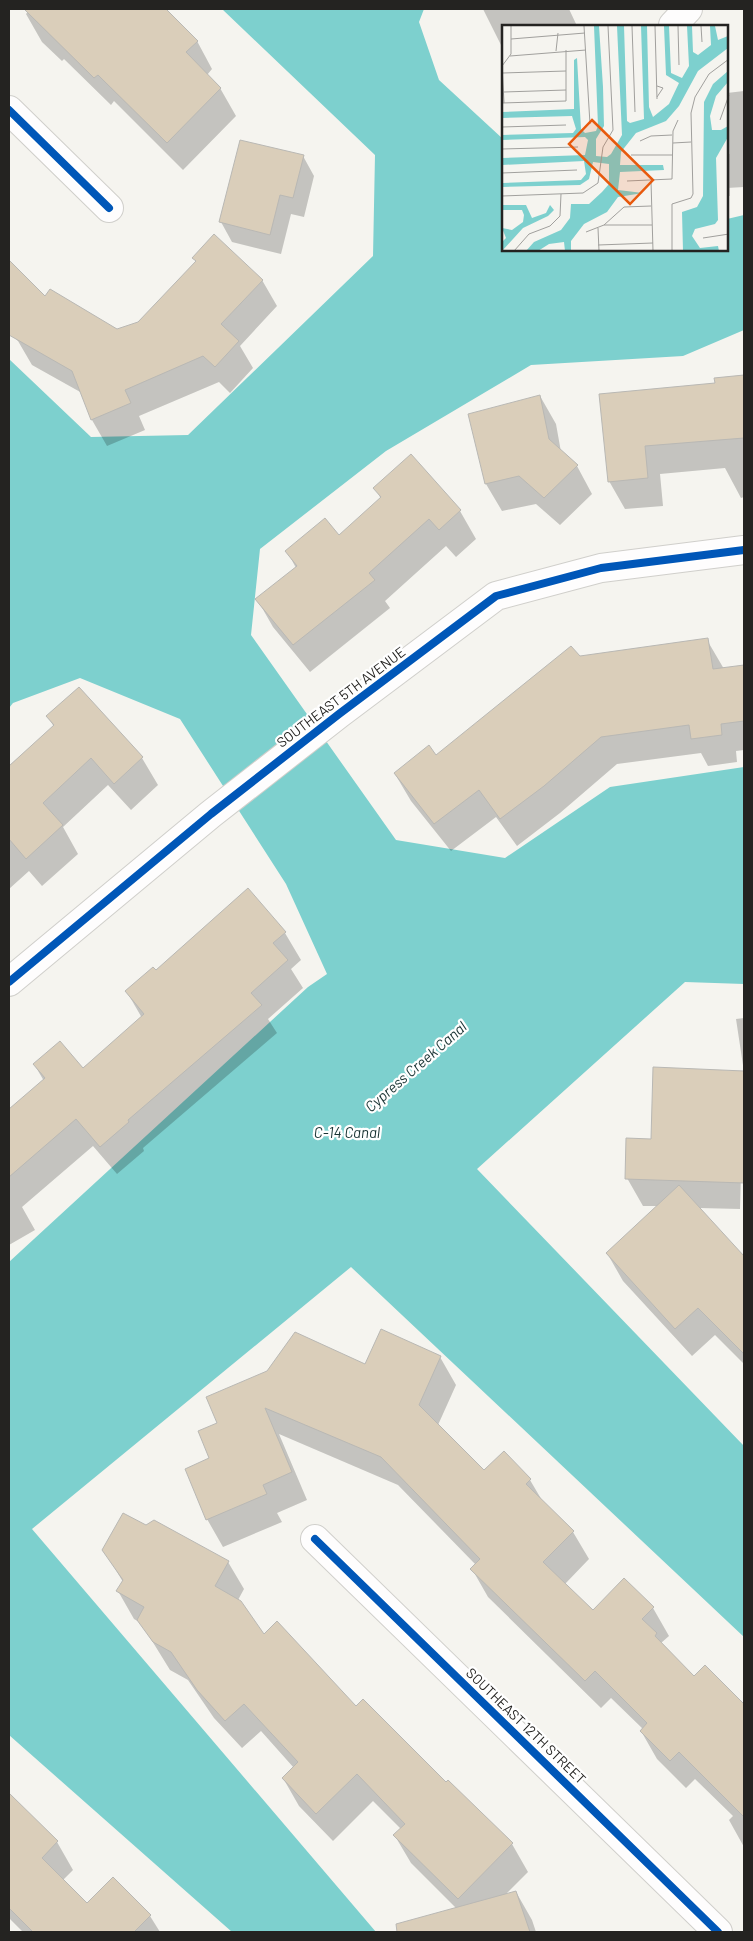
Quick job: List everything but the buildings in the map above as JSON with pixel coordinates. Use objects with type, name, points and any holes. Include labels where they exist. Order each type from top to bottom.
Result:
[{"type":"street","points":[[9,110],[109,208]]},
{"type":"street","name":"SOUTHEAST 5TH AVENUE","points":[[9,982],[211,814],[339,714],[496,596],[601,568],[744,550]]},
{"type":"street","name":"SOUTHEAST 12TH STREET","points":[[315,1538],[704,1927]]},
{"type":"water","name":"C-14 Canal","points":[[222,9],[424,9],[419,22],[439,80],[502,138],[502,251],[728,251],[728,219],[744,215],[744,330],[683,356],[531,365],[386,451],[260,549],[251,635],[396,840],[505,858],[610,787],[744,767],[744,984],[685,982],[477,1169],[744,1446],[744,1637],[351,1267],[32,1529],[376,1932],[232,1932],[9,1735],[9,1262],[308,987],[327,974],[286,884],[180,719],[80,678],[13,703],[9,708],[9,359],[91,437],[188,435],[373,256],[375,155]]},
{"type":"cycle path","points":[[9,110],[109,208]]},
{"type":"cycle path","points":[[9,982],[211,814],[339,714],[496,596],[601,568],[744,550]]},
{"type":"cycle path","points":[[315,1539],[718,1932]]},
{"type":"water label","name":"Cypress Creek Canal","points":[[416,1067]]}]
